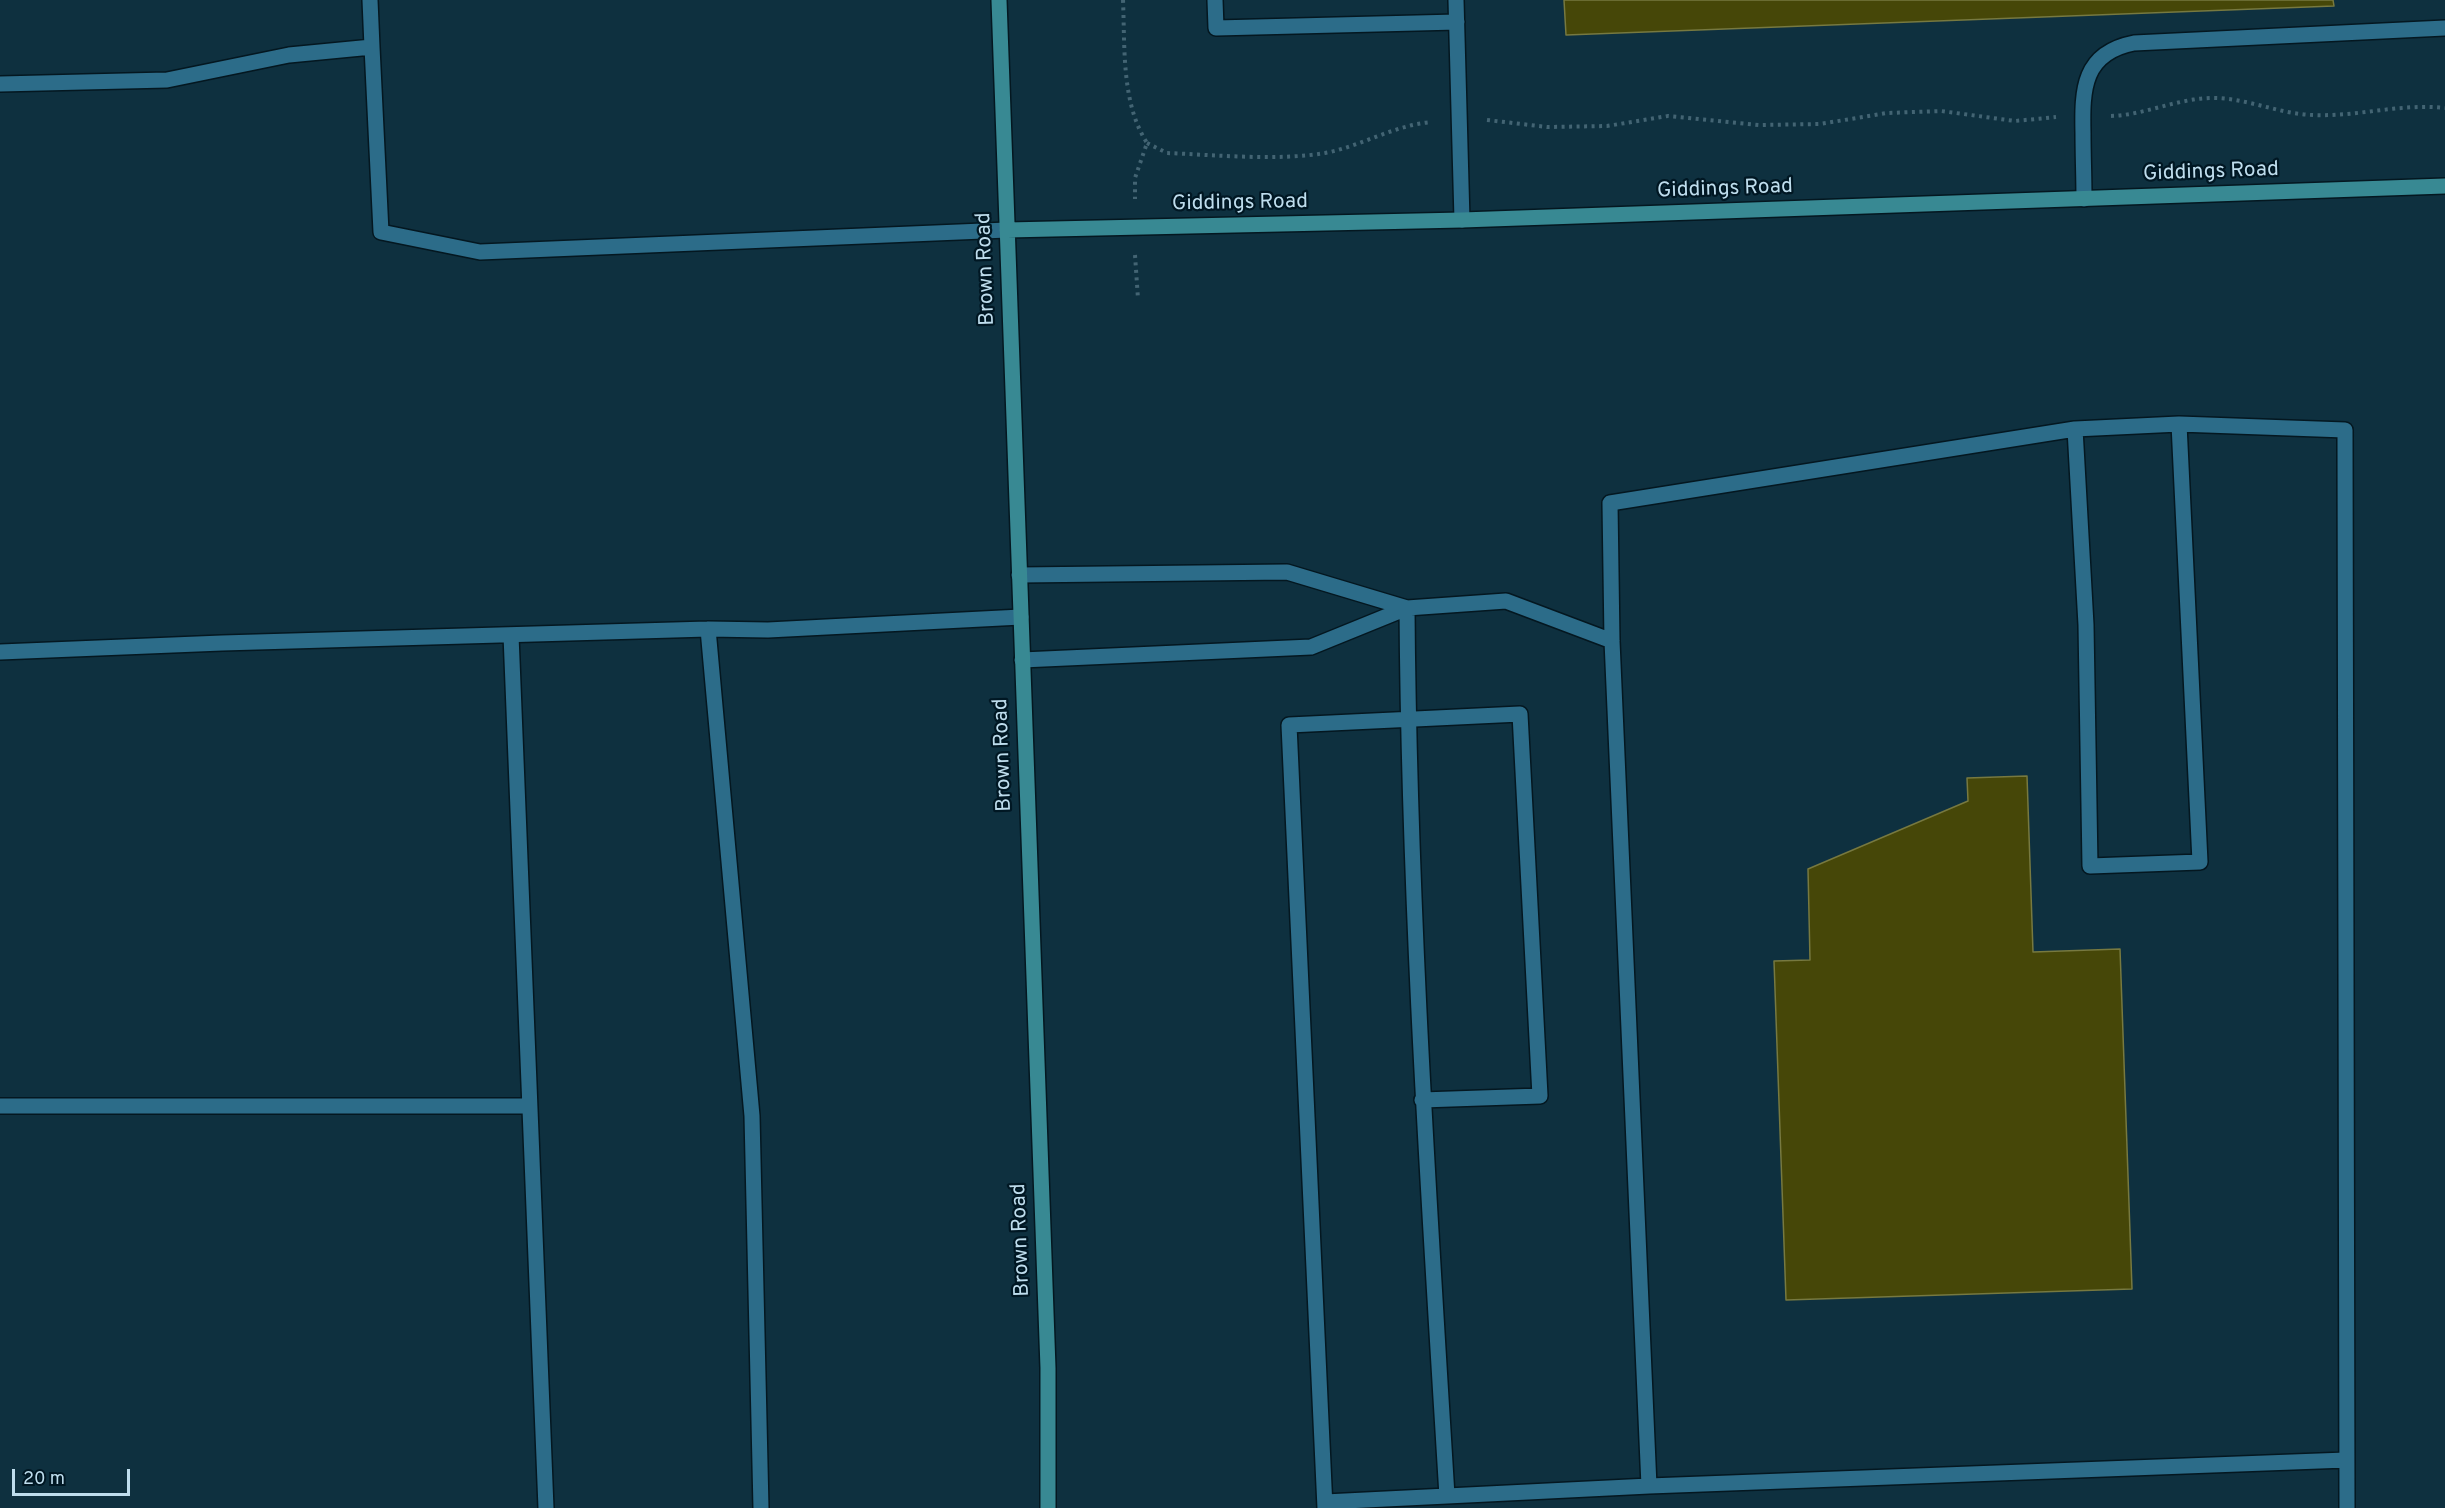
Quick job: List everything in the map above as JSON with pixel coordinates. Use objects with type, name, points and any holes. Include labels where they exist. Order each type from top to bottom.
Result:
[{"type":"main road","name":"Brown Road","points":[[999,0],[1048,1368],[1048,1508]]},
{"type":"main road","name":"Giddings Road","points":[[1007,230],[1462,220],[2445,186]]},
{"type":"lane","points":[[370,0],[381,232],[480,252],[1007,230]]},
{"type":"lane","points":[[1215,0],[1216,28],[1457,22]]},
{"type":"lane","points":[[1456,0],[1462,220]]},
{"type":"lane","points":[[2084,199],[2084,86],[2101,57],[2121,45],[2445,28]]},
{"type":"lane","points":[[0,84],[167,80],[289,55],[372,47]]},
{"type":"lane","points":[[2075,429],[2086,625],[2090,866],[2200,862],[2179,424]]},
{"type":"lane","points":[[1649,1486],[1612,641],[1610,503],[2075,429],[2179,424],[2345,430],[2347,1508]]},
{"type":"lane","points":[[1019,575],[1287,572],[1407,608]]},
{"type":"lane","points":[[1022,660],[1311,647],[1407,608],[1506,601],[1612,641]]},
{"type":"lane","points":[[1407,608],[1408,719],[1422,1100],[1447,1496]]},
{"type":"lane","points":[[0,652],[708,629],[768,630],[1021,617]]},
{"type":"lane","points":[[708,629],[752,1116],[761,1508]]},
{"type":"lane","points":[[511,635],[546,1508]]},
{"type":"lane","points":[[1422,1100],[1540,1096],[1520,714],[1289,725],[1325,1505],[1447,1496],[1649,1486],[2346,1460]]},
{"type":"lane","points":[[0,1106],[529,1106]]},
{"type":"path","points":[[1123,0],[1126,69],[1131,103],[1139,131],[1147,143],[1167,153],[1304,156],[1338,149],[1395,128],[1479,119],[1547,127],[1571,127],[1606,126],[1668,116],[1759,125],[1820,123],[1887,113],[1930,112],[2015,121],[2126,115],[2183,100],[2211,98],[2234,100],[2312,115],[2409,106],[2445,108]]},
{"type":"path","points":[[1138,298],[1135,275],[1135,178],[1147,143]]},
{"type":"building","points":[[1564,0],[2333,0],[2334,6],[1566,35]]},
{"type":"building","points":[[2027,776],[2033,952],[2120,949],[2132,1289],[1786,1300],[1774,961],[1810,960],[1808,869],[1968,801],[1967,778]]}]
